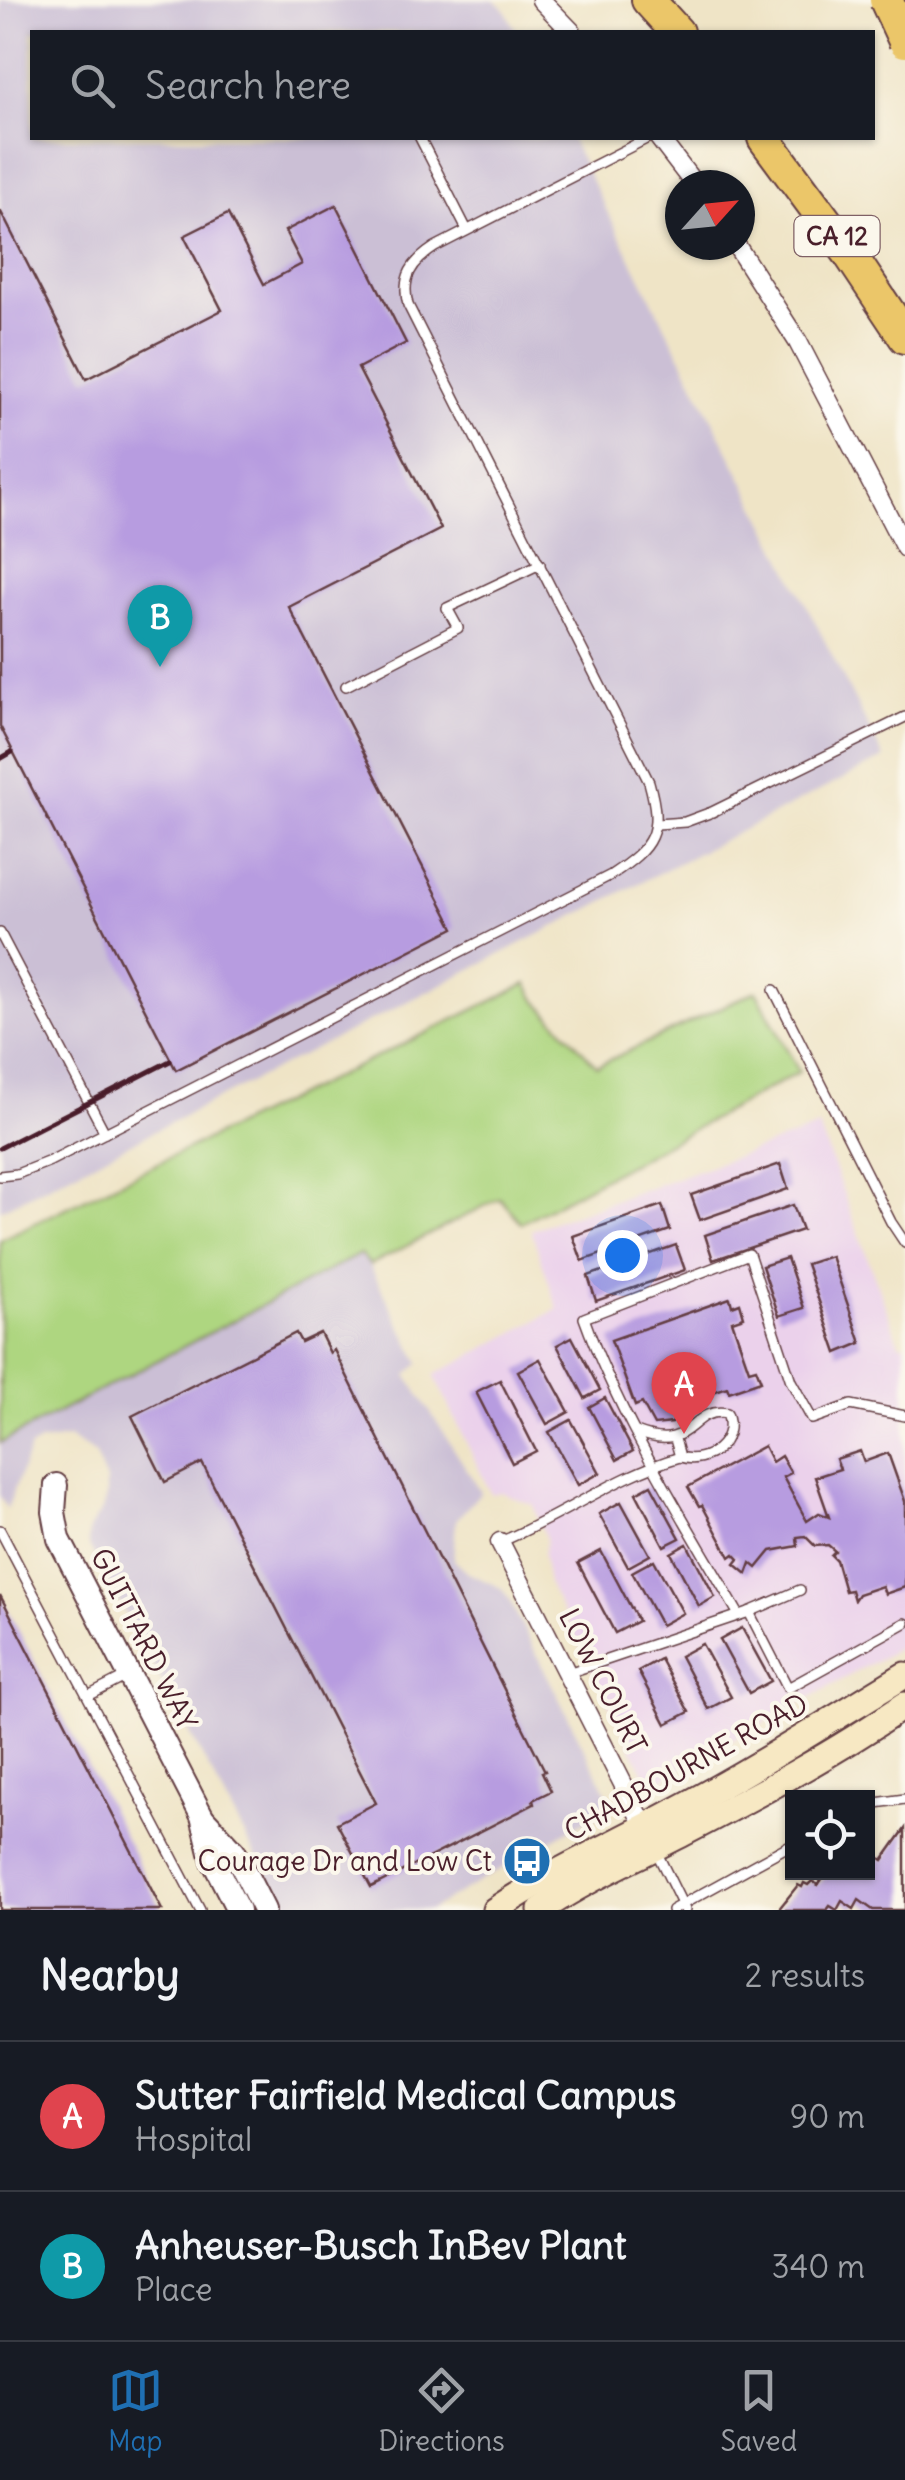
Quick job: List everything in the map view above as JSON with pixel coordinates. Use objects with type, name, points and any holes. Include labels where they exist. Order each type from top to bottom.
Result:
[{"type":"highway","points":[[648,0],[675,30]]},
{"type":"highway","points":[[884,0],[905,16]]},
{"type":"highway","points":[[884,0],[905,41]]},
{"type":"highway","name":"CA 12","points":[[765,140],[850,253],[905,337]]},
{"type":"main road","name":"CHADBOURNE ROAD","points":[[541,1910],[649,1836],[905,1676]]},
{"type":"main road","name":"CHADBOURNE ROAD","points":[[495,1910],[649,1836],[682,1834],[868,1731],[905,1704]]},
{"type":"street","points":[[541,0],[570,30]]},
{"type":"street","points":[[661,140],[684,170]]},
{"type":"street","points":[[745,260],[806,356],[905,548]]},
{"type":"street","name":"GUITTARD WAY","points":[[56,1484],[54,1512],[59,1538],[202,1816],[213,1861],[238,1910]]},
{"type":"street","name":"LOW COURT","points":[[500,1542],[649,1836]]},
{"type":"street","name":"GUITTARD WAY","points":[[202,1816],[234,1851],[264,1910]]},
{"type":"lane","points":[[421,140],[467,230]]},
{"type":"lane","points":[[0,1176],[34,1168],[106,1133],[611,875],[638,857],[656,831],[650,782],[405,292],[410,267],[422,256],[644,140]]},
{"type":"lane","points":[[346,686],[458,628],[447,608],[540,564]]},
{"type":"lane","points":[[657,824],[685,822],[712,812],[905,717]]},
{"type":"lane","points":[[0,933],[106,1133]]},
{"type":"lane","points":[[774,990],[905,1243]]},
{"type":"lane","points":[[905,1416],[851,1404],[812,1420],[790,1381],[749,1254],[584,1318],[601,1366],[653,1465],[788,1688],[905,1623]]},
{"type":"lane","points":[[500,1542],[536,1528],[653,1465],[680,1457],[703,1459],[728,1436],[730,1420],[727,1412],[709,1414],[674,1440],[636,1432]]},
{"type":"lane","points":[[674,1440],[680,1457]]},
{"type":"lane","points":[[0,1530],[200,1910]]},
{"type":"lane","points":[[568,1673],[800,1590]]},
{"type":"lane","points":[[88,1696],[129,1674]]},
{"type":"lane","points":[[875,1803],[905,1799]]},
{"type":"lane","points":[[649,1836],[680,1908],[785,1848]]},
{"type":"shaded area","points":[[0,0],[494,0],[504,8],[516,30],[30,30],[30,140],[571,140],[884,758],[0,1210]]},
{"type":"shaded area","points":[[819,1127],[899,1343],[905,1345],[905,1645],[655,1783],[646,1777],[548,1583],[543,1555],[546,1539],[533,1505],[501,1492],[491,1494],[434,1375],[558,1309],[531,1230]]},
{"type":"shaded area","points":[[361,1254],[420,1363],[407,1375],[481,1492],[456,1520],[453,1560],[466,1572],[501,1588],[508,1598],[609,1797],[601,1815],[430,1910],[285,1910],[88,1544],[89,1529],[106,1497],[106,1481],[94,1453],[69,1438],[40,1442],[30,1448],[7,1509],[0,1496],[0,1443]]},
{"type":"green space","points":[[527,984],[536,1000],[597,1066],[756,991],[799,1072],[521,1223],[500,1198],[370,1265],[360,1254],[0,1443],[0,1240]]},
{"type":"building","points":[[336,205],[406,343],[358,368],[441,529],[289,607],[454,928],[176,1070],[0,726],[0,210],[86,379],[222,310],[184,236],[228,214],[264,284],[302,264],[285,231]]},
{"type":"building","points":[[780,1164],[788,1189],[700,1220],[691,1195]]},
{"type":"building","points":[[662,1205],[670,1230],[582,1261],[573,1236]]},
{"type":"building","points":[[793,1205],[802,1230],[713,1260],[705,1235]]},
{"type":"building","points":[[676,1245],[685,1270],[596,1301],[588,1276]]},
{"type":"building","points":[[831,1256],[861,1343],[837,1353],[806,1264]]},
{"type":"building","points":[[787,1258],[804,1308],[779,1316],[762,1266]]},
{"type":"building","points":[[730,1298],[732,1306],[740,1303],[744,1317],[732,1321],[749,1370],[756,1368],[761,1381],[729,1392],[727,1387],[679,1404],[680,1413],[672,1423],[654,1425],[642,1403],[635,1406],[611,1340]]},
{"type":"building","points":[[296,1333],[301,1342],[320,1333],[330,1353],[334,1350],[545,1771],[542,1772],[551,1791],[533,1800],[534,1804],[371,1887],[337,1823],[376,1803],[202,1463],[165,1482],[132,1416]]},
{"type":"building","points":[[572,1337],[600,1390],[585,1398],[557,1345]]},
{"type":"building","points":[[540,1359],[569,1412],[547,1424],[518,1371]]},
{"type":"building","points":[[500,1380],[536,1451],[512,1463],[476,1392]]},
{"type":"building","points":[[605,1398],[633,1451],[617,1460],[589,1407]]},
{"type":"building","points":[[571,1420],[600,1473],[578,1485],[549,1432]]},
{"type":"building","points":[[764,1446],[772,1462],[781,1456],[791,1473],[783,1477],[807,1521],[819,1513],[829,1517],[815,1477],[840,1469],[836,1459],[860,1451],[864,1462],[888,1453],[905,1501],[905,1587],[885,1594],[882,1586],[858,1594],[854,1600],[851,1590],[845,1591],[831,1555],[835,1551],[828,1545],[815,1546],[805,1536],[797,1537],[798,1546],[771,1551],[757,1568],[751,1563],[747,1574],[735,1564],[739,1559],[734,1554],[730,1557],[688,1487]]},
{"type":"building","points":[[651,1485],[680,1538],[664,1546],[636,1493]]},
{"type":"building","points":[[621,1502],[650,1555],[628,1567],[599,1514]]},
{"type":"building","points":[[687,1544],[715,1597],[699,1606],[671,1553]]},
{"type":"building","points":[[601,1551],[638,1621],[615,1633],[578,1563]]},
{"type":"building","points":[[654,1560],[683,1613],[661,1625],[632,1572]]},
{"type":"building","points":[[0,1595],[162,1910],[0,1910]]},
{"type":"building","points":[[742,1628],[771,1681],[749,1693],[720,1640]]},
{"type":"building","points":[[702,1644],[731,1697],[708,1709],[680,1656]]},
{"type":"building","points":[[660,1659],[689,1712],[666,1724],[638,1671]]},
{"type":"building","points":[[905,1829],[905,1910],[873,1910],[859,1900],[854,1909],[842,1901],[837,1910],[830,1906],[827,1910],[778,1910],[804,1883],[875,1880],[875,1855],[883,1860]]},
{"type":"railway","points":[[0,759],[12,752]]},
{"type":"railway","points":[[0,1148],[170,1061]]},
{"type":"place","name":"Anheuser-Busch InBev Plant","points":[[160,667]]},
{"type":"place","name":"Sutter Fairfield Medical Campus","points":[[684,1434]]},
{"type":"place","name":"Courage Dr and Low Ct","points":[[527,1861]]}]
